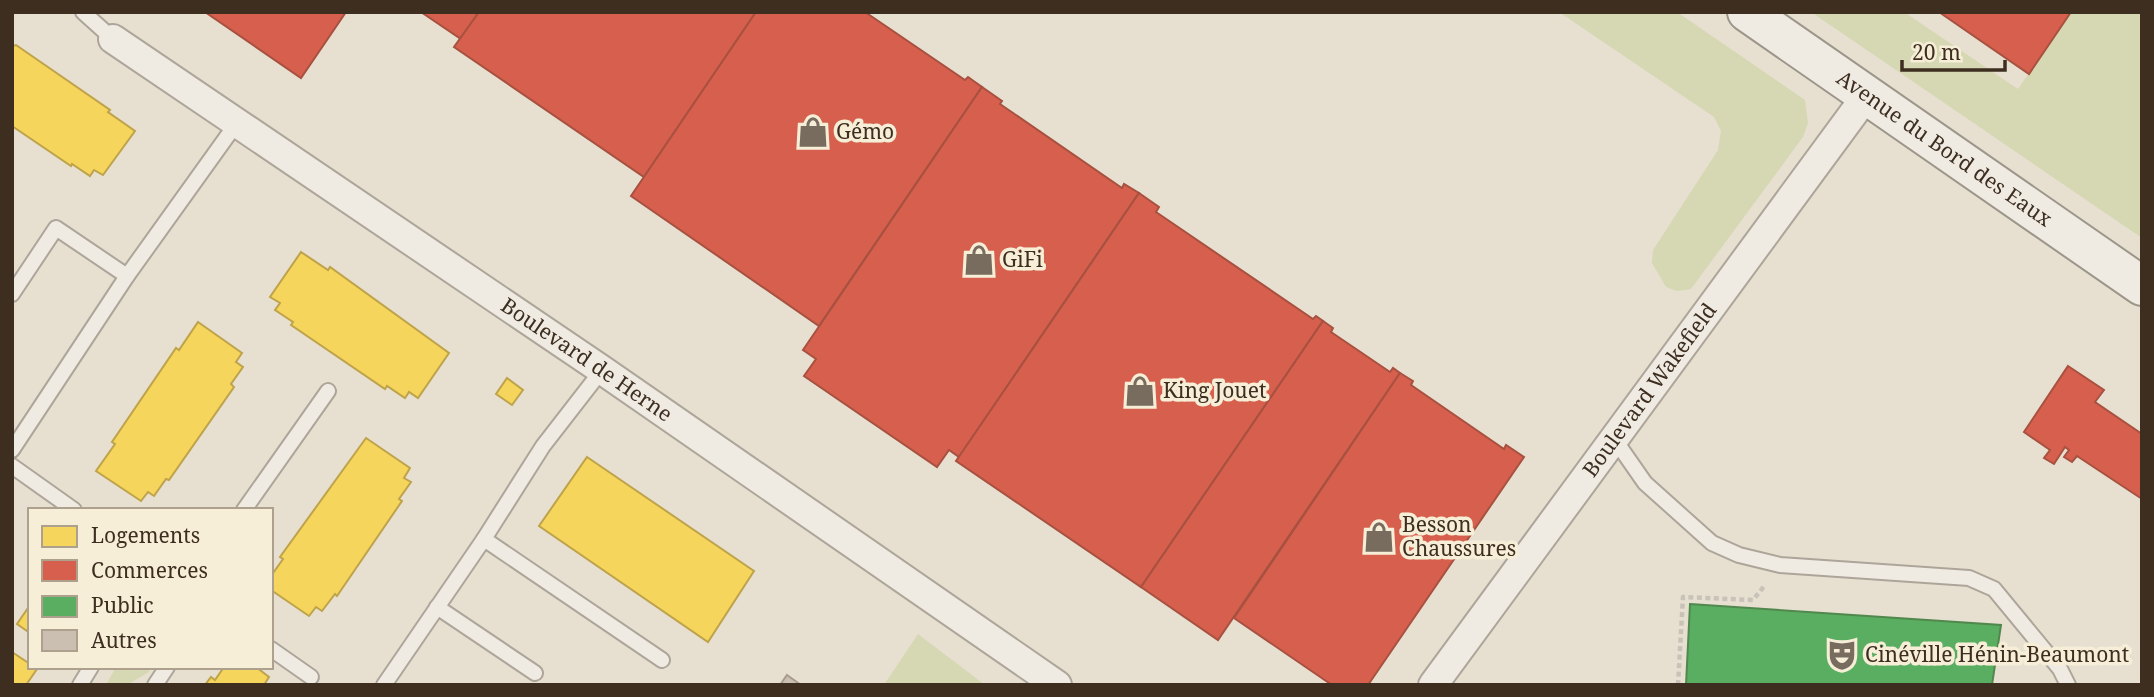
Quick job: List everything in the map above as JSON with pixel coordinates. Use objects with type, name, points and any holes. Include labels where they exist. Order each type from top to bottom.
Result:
[{"type":"street","name":"Avenue du Bord des Eaux","points":[[1747,12],[2142,286]]},
{"type":"street","name":"Boulevard de Herne","points":[[113,39],[603,370],[1057,685]]},
{"type":"street","name":"Boulevard Wakefield","points":[[1433,685],[1867,96]]},
{"type":"lane","points":[[83,12],[113,39]]},
{"type":"lane","points":[[12,450],[127,275],[236,124]]},
{"type":"lane","points":[[12,294],[57,228],[127,275]]},
{"type":"lane","points":[[390,683],[542,446],[603,370]]},
{"type":"lane","points":[[245,508],[328,391]]},
{"type":"lane","points":[[1615,440],[1645,483],[1712,543],[1739,555],[1780,565],[1969,578],[1994,589],[2060,669],[2068,685]]},
{"type":"lane","points":[[12,466],[71,508]]},
{"type":"lane","points":[[484,539],[662,660]]},
{"type":"lane","points":[[438,607],[535,673]]},
{"type":"lane","points":[[273,650],[311,677]]},
{"type":"lane","points":[[80,685],[90,669]]},
{"type":"lane","points":[[155,685],[166,669]]},
{"type":"path","points":[[1678,685],[1683,597],[1753,600],[1780,565]]},
{"type":"green space","points":[[1559,12],[1677,12],[1805,100],[1808,123],[1803,137],[1691,289],[1677,291],[1666,287],[1652,263],[1653,250],[1718,150],[1721,131],[1714,117]]},
{"type":"green space","points":[[1811,12],[1904,12],[2018,89],[2071,12],[2142,12],[2142,238]]},
{"type":"green space","points":[[918,634],[985,685],[884,685]]},
{"type":"green space","points":[[115,669],[150,669],[149,672],[127,685],[106,685]]},
{"type":"building: Logements","points":[[16,45],[110,110],[108,112],[135,131],[103,175],[94,170],[90,176],[72,164],[71,166],[12,126],[12,46]]},
{"type":"building: Logements","points":[[301,252],[328,270],[330,267],[449,353],[418,398],[409,392],[405,398],[387,386],[385,389],[291,325],[293,322],[275,310],[280,303],[270,297]]},
{"type":"building: Logements","points":[[198,322],[242,353],[236,362],[243,367],[231,384],[234,387],[169,480],[166,479],[154,496],[148,492],[141,501],[96,471],[115,444],[112,442],[176,348],[179,350]]},
{"type":"building: Logements","points":[[507,378],[523,390],[512,405],[496,394]]},
{"type":"building: Logements","points":[[366,438],[410,468],[404,478],[411,482],[399,499],[402,501],[337,596],[335,594],[322,611],[316,607],[309,616],[273,591],[273,573],[283,559],[280,557]]},
{"type":"building: Logements","points":[[587,457],[754,571],[708,642],[539,526]]},
{"type":"building: Logements","points":[[28,608],[28,632],[17,624]]},
{"type":"building: Logements","points":[[12,652],[28,663],[28,669],[37,669],[26,685],[12,685]]},
{"type":"building: Logements","points":[[223,669],[259,669],[269,677],[264,685],[205,685],[211,677],[215,680]]},
{"type":"building: Commerces","points":[[205,12],[346,12],[301,78]]},
{"type":"building: Commerces","points":[[421,12],[479,12],[461,39]]},
{"type":"building: Commerces","points":[[479,12],[756,12],[644,177],[454,47]]},
{"type":"building: Commerces","name":"Gémo","points":[[756,12],[865,12],[965,80],[968,77],[982,87],[819,326],[631,196]]},
{"type":"building: Commerces","points":[[1939,12],[2071,12],[2029,74]]},
{"type":"building: Commerces","name":"GiFi","points":[[982,87],[1002,101],[1000,104],[1122,188],[1124,184],[1139,193],[959,457],[949,450],[937,467],[804,376],[816,359],[803,350]]},
{"type":"building: Commerces","name":"King Jouet","points":[[1139,193],[1159,207],[1156,212],[1313,319],[1316,316],[1323,321],[1141,587],[956,461]]},
{"type":"building: Commerces","points":[[1323,321],[1333,328],[1331,332],[1390,372],[1393,368],[1400,373],[1218,640],[1141,587]]},
{"type":"building: Commerces","points":[[2068,366],[2104,390],[2095,402],[2142,434],[2142,499],[2077,456],[2072,462],[2064,457],[2069,450],[2065,447],[2054,464],[2044,458],[2050,450],[2024,432]]},
{"type":"building: Commerces","name":"Besson Chaussures","points":[[1400,373],[1413,381],[1411,385],[1504,449],[1506,445],[1524,457],[1368,685],[1332,685],[1234,618]]},
{"type":"building: Public","name":"Cinéville Hénin-Beaumont","points":[[1690,604],[2001,625],[1992,685],[1686,685]]},
{"type":"building: Autres","points":[[787,675],[801,685],[780,685]]},
{"type":"place","name":"Gémo","points":[[813,132]]},
{"type":"place","name":"GiFi","points":[[979,260]]},
{"type":"place","name":"King Jouet","points":[[1140,391]]},
{"type":"place","name":"Besson Chaussures","points":[[1379,537]]},
{"type":"place","name":"Cinéville Hénin-Beaumont","points":[[1842,655]]}]
